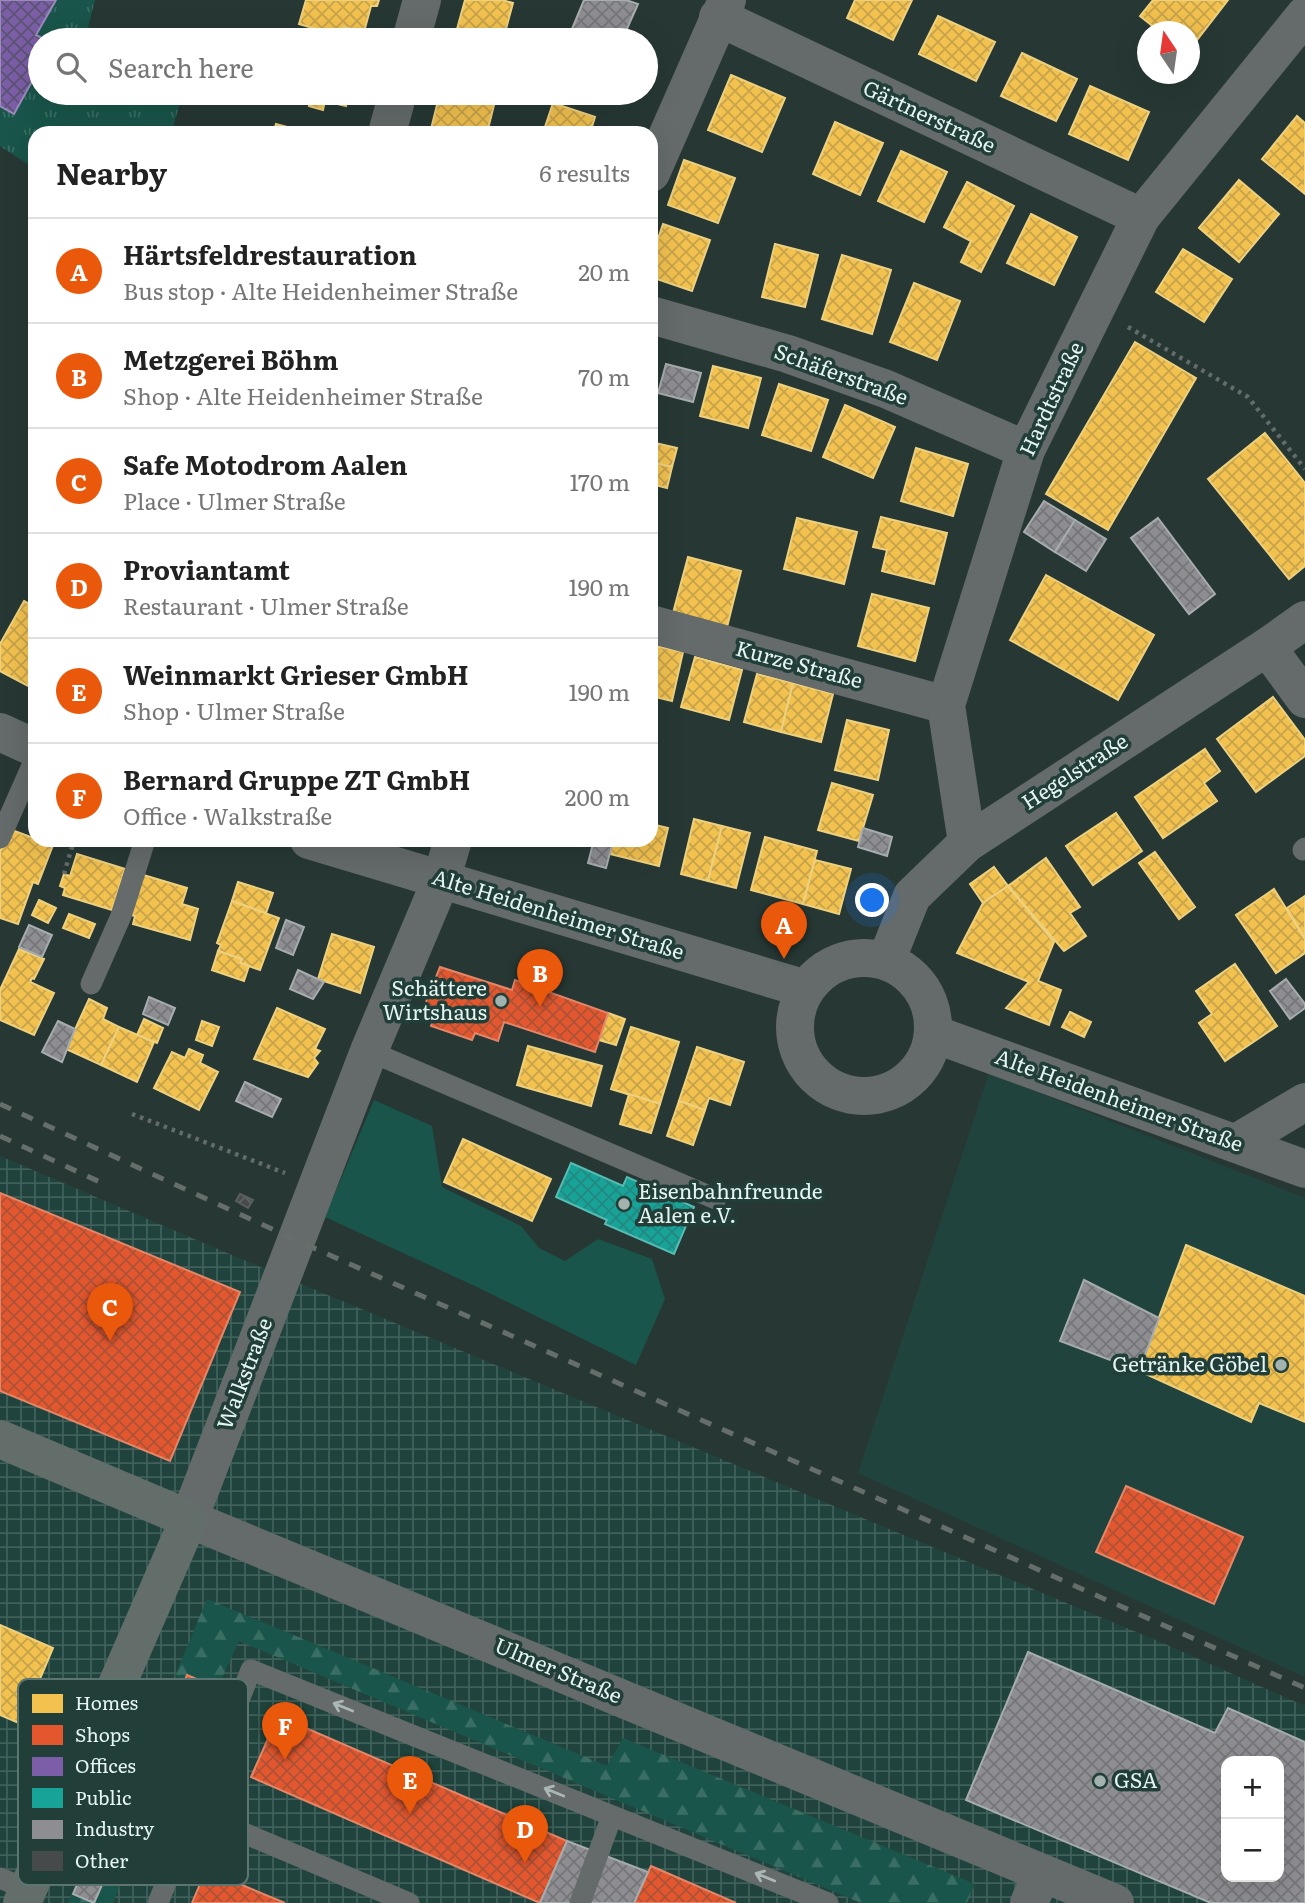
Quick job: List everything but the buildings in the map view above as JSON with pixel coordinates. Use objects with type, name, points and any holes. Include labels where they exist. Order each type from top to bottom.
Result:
[{"type":"main road","name":"Ulmer Straße","points":[[0,1439],[189,1519]]},
{"type":"main road","name":"Walkstraße","points":[[115,1679],[189,1519]]},
{"type":"street","points":[[414,28],[422,0]]},
{"type":"street","points":[[658,157],[722,9]]},
{"type":"street","name":"Gärtnerstraße","points":[[722,9],[1141,217]]},
{"type":"street","name":"Hardtstraße","points":[[967,843],[946,705],[1026,450],[1141,217],[1305,15]]},
{"type":"street","points":[[389,126],[395,105]]},
{"type":"street","name":"Schäferstraße","points":[[658,317],[788,354],[886,389],[1026,450]]},
{"type":"street","name":"Hegelstraße","points":[[886,961],[912,896],[967,843],[1305,620]]},
{"type":"street","name":"Kurze Straße","points":[[658,627],[946,705]]},
{"type":"street","points":[[1267,647],[1305,699]]},
{"type":"street","points":[[0,732],[28,744]]},
{"type":"street","name":"Alte Heidenheimer Straße","points":[[332,847],[806,989]]},
{"type":"street","name":"Walkstraße","points":[[189,1519],[369,1052],[441,880],[451,847]]},
{"type":"street","points":[[863,958],[886,961],[906,972],[922,989],[932,1011],[933,1034],[928,1054],[917,1072],[901,1086],[883,1094],[862,1096],[841,1092],[823,1083],[809,1068],[799,1050],[795,1030],[797,1010],[806,989],[821,973],[841,962],[863,958]]},
{"type":"street","name":"Alte Heidenheimer Straße","points":[[933,1034],[1305,1169]]},
{"type":"street","points":[[1236,1143],[1305,1102]]},
{"type":"street","name":"Ulmer Straße","points":[[189,1519],[1036,1888],[1115,1903]]},
{"type":"lane","points":[[0,838],[28,776]]},
{"type":"lane","points":[[91,984],[121,916],[143,847]]},
{"type":"lane","points":[[369,1052],[716,1199]]},
{"type":"lane","points":[[247,1679],[251,1670],[828,1903]]},
{"type":"lane","points":[[580,1903],[612,1816]]},
{"type":"lane","points":[[248,1835],[409,1903]]},
{"type":"lane","points":[[158,1903],[165,1885]]},
{"type":"path","points":[[1095,307],[1248,397],[1305,469]]},
{"type":"path","points":[[64,874],[72,847]]},
{"type":"path","points":[[132,1114],[318,1186]]},
{"type":"shaded area","points":[[989,1073],[1305,1198],[1305,1677],[858,1473]]},
{"type":"shaded area","points":[[0,1156],[1165,1644],[1305,1706],[1305,1903],[0,1903]]},
{"type":"green space","points":[[0,0],[95,0],[88,27],[92,28],[28,28],[28,105],[179,105],[173,126],[28,126],[28,164],[0,146]]},
{"type":"green space","points":[[374,1100],[432,1126],[442,1187],[521,1226],[539,1248],[565,1261],[598,1239],[652,1259],[665,1299],[636,1365],[477,1287],[325,1217]]},
{"type":"green space","points":[[207,1599],[607,1766],[623,1738],[975,1884],[967,1903],[861,1903],[239,1641],[222,1679],[183,1679],[175,1676]]},
{"type":"green space","points":[[76,1885],[120,1885],[113,1903],[68,1903]]},
{"type":"railway","points":[[0,1104],[298,1241],[1305,1688]]},
{"type":"railway","points":[[0,1136],[100,1182]]},
{"type":"place","name":"Härtsfeldrestauration","points":[[784,959]]},
{"type":"place","name":"Schättere Wirtshaus","points":[[501,1001]]},
{"type":"place","name":"Metzgerei Böhm","points":[[540,1007]]},
{"type":"place","name":"Eisenbahnfreunde Aalen e.V.","points":[[624,1204]]},
{"type":"place","name":"Safe Motodrom Aalen","points":[[110,1341]]},
{"type":"place","name":"Getränke Göbel","points":[[1281,1365]]},
{"type":"place","name":"Bernard Gruppe ZT GmbH","points":[[285,1760]]},
{"type":"place","name":"GSA","points":[[1100,1781]]},
{"type":"place","name":"Weinmarkt Grieser GmbH","points":[[410,1814]]},
{"type":"place","name":"Proviantamt","points":[[525,1863]]}]
